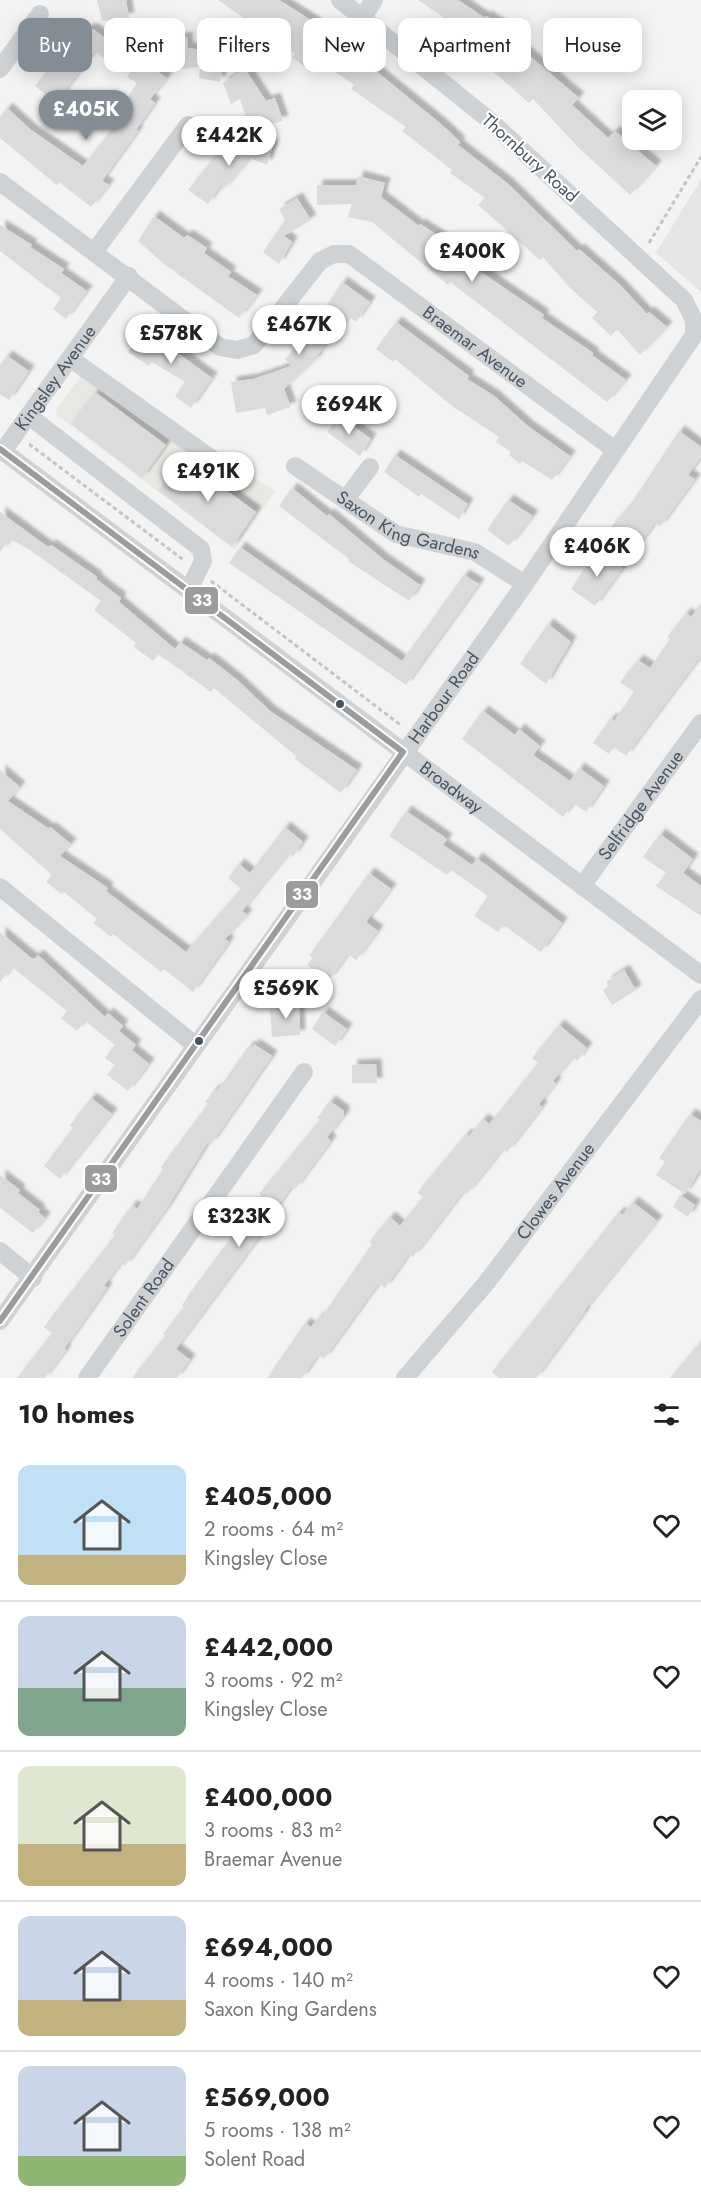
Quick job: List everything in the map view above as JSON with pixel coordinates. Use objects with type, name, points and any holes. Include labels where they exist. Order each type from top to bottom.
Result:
[{"type":"street","name":"Thornbury Road","points":[[340,0],[488,119],[640,258],[684,300],[694,320],[694,335]]},
{"type":"street","points":[[363,17],[374,0]]},
{"type":"street","points":[[0,69],[40,14]]},
{"type":"street","points":[[94,252],[188,125]]},
{"type":"street","name":"Braemar Avenue","points":[[0,182],[129,276],[220,347],[237,350],[254,345],[320,261],[334,254],[349,255],[615,450]]},
{"type":"street","name":"Kingsley Avenue","points":[[1,450],[16,434],[129,276]]},
{"type":"street","name":"Harbour Road","points":[[0,1322],[525,584],[694,335]]},
{"type":"street","points":[[70,359],[225,468]]},
{"type":"street","points":[[29,416],[201,549],[203,561],[189,589]]},
{"type":"street","name":"Broadway","points":[[1,450],[701,975]]},
{"type":"street","name":"Saxon King Gardens","points":[[295,466],[396,534],[475,552],[525,584]]},
{"type":"street","points":[[345,500],[370,466]]},
{"type":"street","name":"Selfridge Avenue","points":[[582,886],[701,723]]},
{"type":"street","points":[[0,887],[195,1045]]},
{"type":"street","name":"Clowes Avenue","points":[[405,1378],[487,1282],[701,999]]},
{"type":"street","name":"Solent Road","points":[[87,1378],[304,1072]]},
{"type":"street","points":[[0,1251],[33,1278]]},
{"type":"path","points":[[640,258],[701,157]]},
{"type":"path","points":[[16,434],[416,736]]},
{"type":"shaded area","points":[[701,179],[701,292],[656,253]]},
{"type":"shaded area","points":[[89,366],[155,415],[275,491],[235,550],[56,414],[57,408]]},
{"type":"building","points":[[97,0],[126,0],[129,18],[104,18],[102,21]]},
{"type":"building","points":[[218,0],[279,0],[307,18],[303,18],[303,66],[292,57],[295,54],[291,51],[291,18],[244,18]]},
{"type":"building","points":[[418,0],[458,0],[485,18],[445,18]]},
{"type":"building","points":[[92,29],[104,37],[104,58],[95,51],[92,55]]},
{"type":"building","points":[[185,37],[187,37],[188,48],[197,49],[197,67],[185,69]]},
{"type":"building","points":[[531,57],[543,67],[543,72],[549,72],[579,98],[572,105],[608,138],[615,131],[622,137],[622,150],[637,150],[656,166],[630,195],[579,148],[533,99],[529,103],[493,72],[531,72]]},
{"type":"building","points":[[46,72],[79,72],[56,103],[35,86]]},
{"type":"building","points":[[131,72],[158,72],[167,78],[150,99],[155,103],[136,130],[138,131],[102,181],[109,185],[91,207],[59,182],[57,185],[0,138],[0,117],[7,108],[31,130],[83,166],[131,106],[125,102],[137,83],[127,77]]},
{"type":"building","points":[[200,72],[222,72],[220,82],[199,78]]},
{"type":"building","points":[[240,72],[247,72],[266,101],[275,98],[283,121],[250,129],[240,99],[231,104],[223,83]]},
{"type":"building","points":[[335,72],[377,72],[442,125],[460,142],[458,145],[507,183],[577,251],[579,249],[620,285],[647,314],[649,312],[667,327],[640,355],[617,329],[611,336],[592,318],[597,312],[569,287],[543,257],[540,260],[478,205],[485,198],[450,173],[452,170],[402,131],[406,127],[351,89],[354,85]]},
{"type":"building","points":[[239,136],[273,145],[267,165],[250,158],[221,192],[224,181],[208,204],[188,190],[220,150],[232,158]]},
{"type":"building","points":[[358,176],[385,183],[381,197],[419,226],[420,224],[448,242],[468,259],[466,262],[544,315],[542,318],[593,353],[593,356],[626,380],[607,402],[450,282],[448,285],[372,222],[348,217],[352,204],[317,205],[317,185],[356,185]]},
{"type":"building","points":[[297,198],[311,220],[284,236],[292,242],[279,264],[263,252],[285,220],[279,209]]},
{"type":"building","points":[[154,216],[184,238],[187,235],[207,248],[204,253],[231,272],[228,276],[257,295],[239,318],[164,264],[138,241]]},
{"type":"building","points":[[0,225],[64,269],[61,273],[87,291],[66,319],[53,309],[61,298],[0,251]]},
{"type":"building","points":[[342,282],[370,302],[356,322],[349,317],[315,358],[320,356],[284,389],[291,407],[267,415],[265,408],[236,413],[231,382],[253,379],[291,366],[285,359],[313,328]]},
{"type":"building","points":[[396,322],[469,376],[467,379],[494,396],[529,427],[570,456],[552,480],[522,461],[520,464],[509,455],[511,452],[496,442],[499,437],[452,406],[395,359],[393,362],[376,349]]},
{"type":"building","points":[[147,326],[168,340],[165,344],[212,378],[191,408],[175,396],[185,382],[152,362],[149,366],[128,352]]},
{"type":"building","points":[[7,356],[29,371],[9,400],[0,394],[0,365]]},
{"type":"building","points":[[95,392],[166,445],[142,478],[71,424]]},
{"type":"building","points":[[339,416],[371,439],[360,456],[327,432]]},
{"type":"building","points":[[679,431],[701,447],[701,457],[688,475],[695,479],[660,527],[655,523],[637,548],[611,527],[631,504]]},
{"type":"building","points":[[395,455],[468,504],[459,519],[421,494],[419,497],[384,472]]},
{"type":"building","points":[[185,460],[256,512],[232,547],[158,490]]},
{"type":"building","points":[[292,488],[327,516],[329,514],[384,560],[420,585],[409,601],[348,561],[349,559],[279,506]]},
{"type":"building","points":[[508,500],[533,516],[509,546],[487,530]]},
{"type":"building","points":[[0,512],[48,547],[51,545],[97,577],[96,579],[121,598],[119,602],[175,649],[180,642],[207,660],[209,658],[236,679],[270,711],[357,770],[341,793],[295,759],[296,756],[214,688],[211,692],[158,654],[153,661],[134,647],[136,643],[94,610],[101,601],[30,550],[10,539],[0,552]]},
{"type":"building","points":[[240,547],[402,661],[464,575],[479,584],[406,685],[229,563]]},
{"type":"building","points":[[597,550],[623,568],[595,606],[571,589]]},
{"type":"building","points":[[701,604],[701,656],[626,756],[614,747],[609,754],[593,743],[611,718],[614,721],[634,692],[620,682],[638,660],[650,668],[670,639],[667,637],[686,613],[691,617]]},
{"type":"building","points":[[548,624],[571,642],[546,684],[520,664]]},
{"type":"building","points":[[483,711],[515,735],[519,729],[540,746],[533,755],[570,781],[579,768],[604,786],[586,812],[573,803],[563,817],[462,739]]},
{"type":"building","points":[[0,770],[20,787],[8,801],[49,829],[50,827],[71,844],[60,856],[108,888],[106,891],[186,952],[241,889],[228,878],[239,864],[250,873],[285,827],[303,842],[293,857],[289,853],[242,911],[247,915],[225,939],[229,942],[193,992],[164,969],[161,972],[113,934],[111,937],[93,923],[97,919],[64,892],[62,894],[46,882],[52,875],[0,829]]},
{"type":"building","points":[[406,811],[447,839],[443,845],[472,865],[477,858],[562,923],[541,952],[506,927],[502,927],[498,932],[474,916],[488,896],[451,870],[447,875],[389,836]]},
{"type":"building","points":[[660,834],[693,859],[683,873],[701,886],[701,916],[656,886],[666,873],[643,857]]},
{"type":"building","points":[[369,873],[391,889],[366,922],[378,931],[356,960],[348,954],[329,980],[307,965],[313,958],[309,956]]},
{"type":"building","points":[[0,932],[30,957],[34,959],[38,955],[105,1017],[108,1013],[123,1026],[119,1031],[136,1045],[132,1050],[149,1064],[128,1091],[107,1075],[115,1065],[105,1058],[115,1045],[85,1021],[77,1031],[61,1018],[67,1011],[12,967],[0,982]]},
{"type":"building","points":[[624,970],[636,990],[612,1005],[603,990],[609,986],[606,982]]},
{"type":"building","points":[[299,1003],[300,1035],[272,1037],[270,1009],[279,1008],[279,1004]]},
{"type":"building","points":[[323,1012],[347,1029],[335,1046],[312,1029]]},
{"type":"building","points":[[559,1025],[587,1048],[577,1061],[573,1057],[553,1081],[556,1083],[539,1104],[542,1107],[507,1152],[504,1149],[498,1155],[467,1194],[464,1191],[413,1257],[409,1254],[385,1288],[379,1283],[324,1359],[318,1355],[302,1378],[267,1378],[305,1323],[311,1327],[319,1317],[321,1318],[372,1244],[369,1242],[390,1217],[400,1226],[423,1197],[417,1193],[466,1134],[469,1136],[483,1119],[489,1124],[496,1116],[538,1063],[532,1058]]},
{"type":"building","points":[[254,1044],[272,1056],[211,1144],[208,1142],[167,1208],[125,1266],[121,1263],[104,1286],[107,1288],[45,1378],[17,1378],[52,1333],[44,1327],[115,1235],[112,1233],[132,1205],[137,1209],[163,1169],[161,1167],[208,1104],[205,1102],[215,1089],[217,1091],[249,1046],[252,1048]]},
{"type":"building","points":[[376,1064],[377,1083],[352,1083],[352,1065]]},
{"type":"building","points":[[91,1098],[112,1114],[60,1179],[44,1166],[73,1128],[70,1125]]},
{"type":"building","points":[[330,1101],[344,1111],[344,1116],[327,1137],[331,1141],[295,1189],[292,1186],[267,1222],[269,1224],[176,1349],[190,1360],[177,1378],[132,1378],[165,1336],[163,1334],[184,1307],[182,1305],[193,1289],[262,1196],[259,1194],[320,1120],[317,1118]]},
{"type":"building","points":[[690,1114],[701,1121],[701,1169],[685,1194],[656,1175],[665,1162],[659,1158]]},
{"type":"building","points":[[0,1175],[20,1190],[18,1193],[40,1210],[38,1212],[45,1218],[33,1233],[0,1208]]},
{"type":"building","points":[[680,1195],[695,1205],[688,1217],[673,1207]]},
{"type":"building","points":[[633,1202],[657,1221],[584,1311],[536,1378],[499,1378],[492,1372],[619,1212],[622,1215]]},
{"type":"building","points":[[701,1341],[701,1378],[670,1378]]},
{"type":"transit line","name":"33","points":[[0,449],[403,752]]},
{"type":"transit line","name":"33","points":[[0,1321],[403,752]]}]
